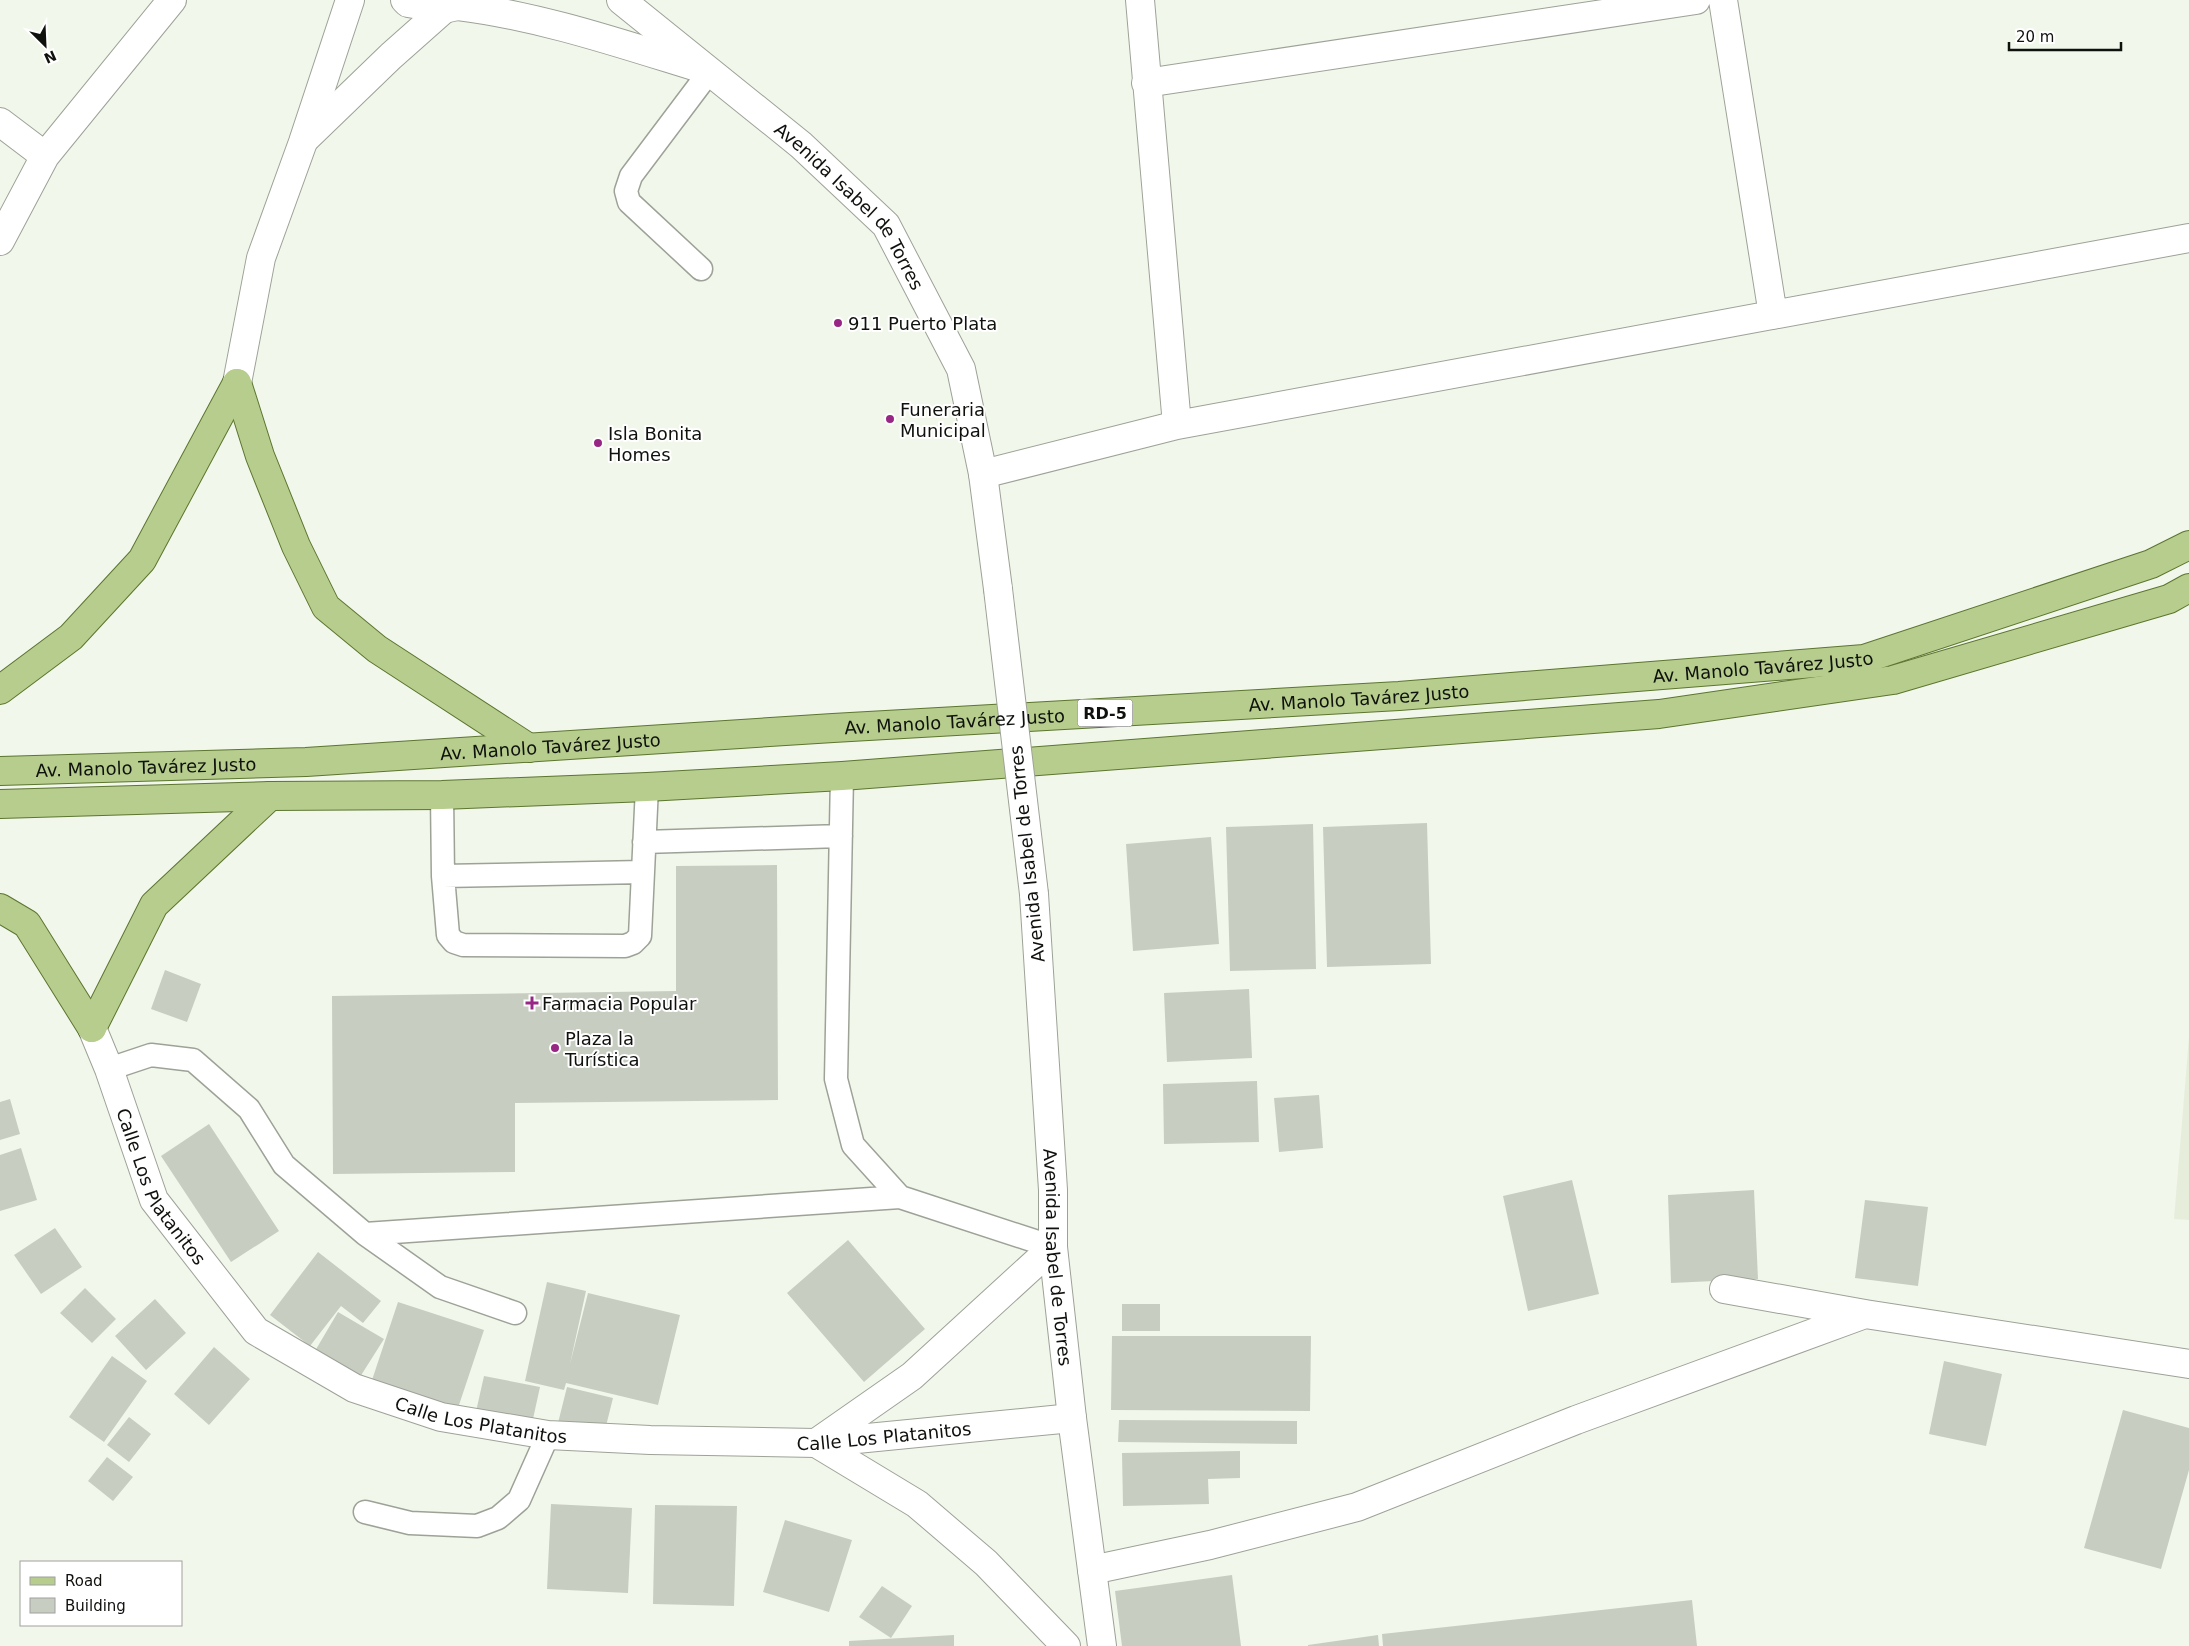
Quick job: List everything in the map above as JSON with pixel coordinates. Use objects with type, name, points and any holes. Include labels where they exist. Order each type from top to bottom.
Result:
[{"type":"main road","points":[[0,690],[71,637],[142,560],[238,383]]},
{"type":"main road","points":[[238,383],[260,456],[296,546],[326,606],[377,650],[529,748]]},
{"type":"main road","name":"Av. Manolo Tavárez Justo","points":[[0,771],[306,762],[833,728],[1399,696],[1864,659],[2151,564],[2189,545]]},
{"type":"main road","name":"Av. Manolo Tavárez Justo","points":[[0,804],[270,796],[442,795],[647,787],[842,776],[1659,714],[1893,680],[2169,599],[2189,588]]},
{"type":"main road","points":[[92,1028],[154,905],[270,796]]},
{"type":"main road","points":[[0,908],[26,924],[92,1028]]},
{"type":"street","points":[[0,241],[45,156],[172,0]]},
{"type":"street","points":[[238,383],[261,258],[303,142],[350,0]]},
{"type":"street","name":"Avenida Isabel de Torres","points":[[405,0],[408,3],[457,5],[585,33],[710,71]]},
{"type":"street","name":"Avenida Isabel de Torres","points":[[621,0],[801,145],[886,225],[961,369],[983,474],[1034,894],[1052,1180],[1053,1247],[1072,1418],[1102,1646]]},
{"type":"street","points":[[1140,0],[1177,425]]},
{"type":"street","points":[[1146,83],[1696,0]]},
{"type":"street","points":[[1723,0],[1773,315]]},
{"type":"street","points":[[303,142],[391,56],[457,5]]},
{"type":"street","points":[[0,122],[45,156]]},
{"type":"street","points":[[983,474],[1177,425],[2189,238]]},
{"type":"street","name":"Calle Los Platanitos","points":[[92,1028],[109,1069],[154,1200],[256,1331],[354,1388],[441,1417],[548,1435],[650,1440],[816,1443],[1072,1418]]},
{"type":"street","points":[[1053,1247],[912,1376],[816,1443],[917,1504],[986,1563],[1066,1646]]},
{"type":"street","points":[[1724,1289],[1865,1314],[2189,1364]]},
{"type":"street","points":[[1092,1570],[1210,1545],[1357,1507],[1576,1420],[1865,1314]]},
{"type":"lane","points":[[701,269],[629,202],[626,192],[631,176],[710,71]]},
{"type":"lane","points":[[842,776],[836,1079],[853,1145],[900,1197]]},
{"type":"lane","points":[[442,795],[443,876],[448,935],[454,942],[463,945],[625,946],[633,943],[640,936],[647,787]]},
{"type":"lane","points":[[644,842],[841,836]]},
{"type":"lane","points":[[443,876],[642,872]]},
{"type":"lane","points":[[109,1069],[151,1055],[193,1060],[249,1110],[284,1165],[365,1234],[440,1286],[515,1313]]},
{"type":"lane","points":[[365,1234],[900,1197],[1053,1247]]},
{"type":"lane","points":[[365,1512],[410,1523],[477,1526],[498,1518],[519,1500],[548,1435]]},
{"type":"shaded area","points":[[2189,1037],[2189,1220],[2174,1219]]},
{"type":"building","points":[[1427,823],[1431,964],[1327,967],[1323,827]]},
{"type":"building","points":[[1313,824],[1316,969],[1230,971],[1226,827]]},
{"type":"building","points":[[1211,837],[1219,944],[1133,951],[1126,844]]},
{"type":"building","name":"Plaza la Turística","points":[[777,865],[778,1100],[515,1103],[515,1172],[333,1174],[332,996],[676,991],[676,866]]},
{"type":"building","points":[[165,970],[201,984],[187,1022],[151,1009]]},
{"type":"building","points":[[1249,989],[1252,1058],[1167,1062],[1164,993]]},
{"type":"building","points":[[1257,1081],[1259,1142],[1164,1144],[1163,1084]]},
{"type":"building","points":[[1319,1095],[1323,1148],[1279,1152],[1274,1098]]},
{"type":"building","points":[[10,1099],[20,1134],[0,1140],[0,1102]]},
{"type":"building","points":[[209,1124],[279,1231],[231,1262],[161,1156]]},
{"type":"building","points":[[21,1148],[37,1200],[0,1211],[0,1155]]},
{"type":"building","points":[[1572,1180],[1599,1294],[1528,1311],[1503,1196]]},
{"type":"building","points":[[1754,1190],[1758,1279],[1671,1283],[1668,1195]]},
{"type":"building","points":[[1865,1200],[1928,1207],[1918,1286],[1855,1278]]},
{"type":"building","points":[[55,1228],[82,1267],[41,1294],[14,1255]]},
{"type":"building","points":[[848,1240],[925,1329],[864,1382],[787,1293]]},
{"type":"building","points":[[318,1252],[381,1301],[363,1323],[341,1306],[310,1346],[270,1315]]},
{"type":"building","points":[[547,1282],[586,1291],[570,1364],[588,1293],[680,1315],[658,1405],[566,1383],[564,1390],[525,1381]]},
{"type":"building","points":[[85,1288],[116,1319],[92,1343],[60,1313]]},
{"type":"building","points":[[155,1299],[186,1333],[146,1370],[115,1336]]},
{"type":"building","points":[[398,1302],[484,1330],[458,1408],[372,1380]]},
{"type":"building","points":[[1122,1304],[1160,1304],[1160,1331],[1122,1331]]},
{"type":"building","points":[[338,1312],[384,1339],[360,1377],[315,1351]]},
{"type":"building","points":[[1112,1336],[1311,1336],[1310,1411],[1111,1410]]},
{"type":"building","points":[[214,1347],[250,1379],[209,1425],[174,1394]]},
{"type":"building","points":[[112,1356],[147,1381],[104,1442],[69,1417]]},
{"type":"building","points":[[1944,1361],[2002,1374],[1986,1446],[1929,1434]]},
{"type":"building","points":[[484,1376],[540,1387],[531,1428],[475,1416]]},
{"type":"building","points":[[567,1387],[613,1398],[604,1434],[558,1423]]},
{"type":"building","points":[[2123,1410],[2189,1428],[2189,1470],[2161,1569],[2084,1548]]},
{"type":"building","points":[[129,1417],[151,1434],[129,1462],[107,1445]]},
{"type":"building","points":[[1119,1420],[1297,1421],[1297,1444],[1118,1442]]},
{"type":"building","points":[[1240,1451],[1240,1478],[1208,1479],[1209,1504],[1123,1506],[1122,1453]]},
{"type":"building","points":[[107,1457],[133,1477],[113,1501],[88,1481]]},
{"type":"building","points":[[551,1504],[632,1508],[628,1593],[547,1589]]},
{"type":"building","points":[[655,1505],[737,1506],[734,1606],[653,1604]]},
{"type":"building","points":[[785,1520],[852,1540],[829,1612],[763,1592]]},
{"type":"building","points":[[1232,1575],[1241,1646],[1122,1646],[1115,1591]]},
{"type":"building","points":[[882,1586],[912,1606],[891,1638],[859,1617]]},
{"type":"building","points":[[1692,1600],[1697,1646],[1383,1646],[1382,1634]]},
{"type":"building","points":[[954,1635],[954,1646],[849,1646],[849,1641]]},
{"type":"building","points":[[1378,1635],[1379,1646],[1308,1646],[1308,1645]]},
{"type":"place","name":"911 Puerto Plata","points":[[838,323]]},
{"type":"place","name":"Funeraria Municipal","points":[[890,419]]},
{"type":"place","name":"Isla Bonita Homes","points":[[598,443]]},
{"type":"place","name":"Farmacia Popular","points":[[532,1003]]},
{"type":"place","name":"Plaza la Turística","points":[[555,1048]]}]
